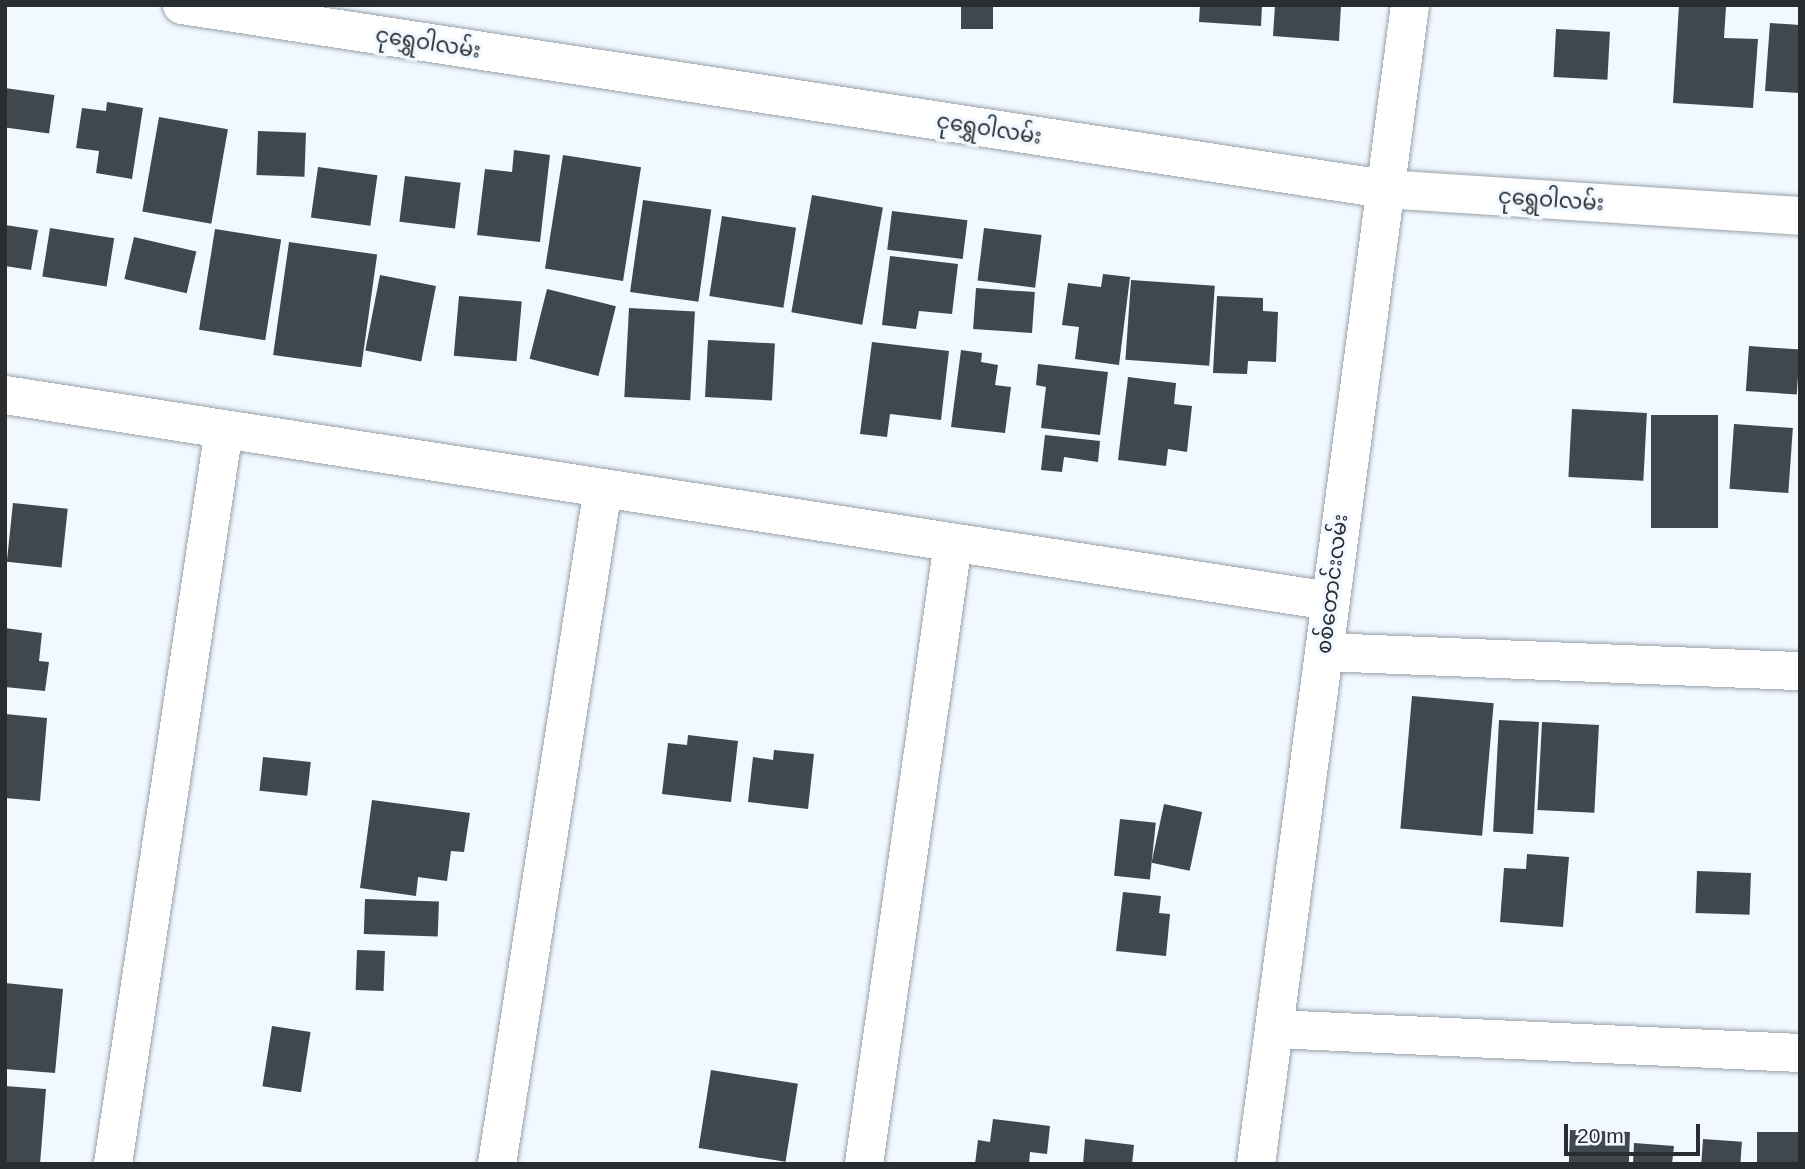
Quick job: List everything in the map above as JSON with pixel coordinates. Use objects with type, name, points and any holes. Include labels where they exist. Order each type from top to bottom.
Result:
[{"type":"street","name":"ငုရွှေဝါလမ်း","points":[[182,5],[1384,189],[1800,216]]},
{"type":"street","name":"စစ်တောင်းလမ်း","points":[[1256,1164],[1410,5]]},
{"type":"street","points":[[5,395],[1330,601]]},
{"type":"street","points":[[113,1164],[224,429]]},
{"type":"street","points":[[497,1164],[603,488]]},
{"type":"street","points":[[864,1164],[953,543]]},
{"type":"street","points":[[1324,652],[1800,671]]},
{"type":"street","points":[[1274,1029],[1800,1053]]},
{"type":"building","points":[[961,5],[993,5],[993,29],[961,29]]},
{"type":"building","points":[[1200,5],[1262,5],[1261,26],[1199,22]]},
{"type":"building","points":[[1275,5],[1341,5],[1339,41],[1273,36]]},
{"type":"building","points":[[1679,5],[1726,7],[1724,38],[1758,39],[1753,108],[1673,103]]},
{"type":"building","points":[[1770,23],[1800,25],[1800,93],[1765,91]]},
{"type":"building","points":[[1556,29],[1610,32],[1607,80],[1553,77]]},
{"type":"building","points":[[5,88],[55,95],[49,134],[5,127]]},
{"type":"building","points":[[107,102],[143,108],[132,179],[96,173],[99,151],[76,148],[82,108],[106,111]]},
{"type":"building","points":[[159,117],[228,129],[211,224],[142,212]]},
{"type":"building","points":[[258,131],[306,133],[304,177],[256,175]]},
{"type":"building","points":[[514,150],[550,155],[540,242],[477,235],[485,169],[512,172]]},
{"type":"building","points":[[563,155],[641,167],[623,281],[545,269]]},
{"type":"building","points":[[318,167],[377,175],[370,226],[311,218]]},
{"type":"building","points":[[405,176],[461,183],[455,228],[399,222]]},
{"type":"building","points":[[812,195],[883,208],[862,325],[791,312]]},
{"type":"building","points":[[643,200],[711,210],[698,302],[630,292]]},
{"type":"building","points":[[892,211],[967,220],[963,259],[887,250]]},
{"type":"building","points":[[722,216],[796,228],[783,308],[709,296]]},
{"type":"building","points":[[5,225],[38,230],[31,270],[5,266]]},
{"type":"building","points":[[50,228],[114,238],[107,287],[42,276]]},
{"type":"building","points":[[984,228],[1042,235],[1035,288],[978,281]]},
{"type":"building","points":[[215,229],[281,239],[265,340],[199,330]]},
{"type":"building","points":[[134,237],[196,251],[187,293],[124,279]]},
{"type":"building","points":[[289,242],[377,254],[361,367],[273,355]]},
{"type":"building","points":[[890,256],[958,264],[952,314],[919,311],[916,329],[882,325]]},
{"type":"building","points":[[1103,274],[1130,277],[1119,365],[1075,359],[1079,327],[1062,325],[1068,283],[1101,287]]},
{"type":"building","points":[[380,275],[436,286],[421,361],[365,351]]},
{"type":"building","points":[[1131,280],[1215,286],[1209,366],[1125,360]]},
{"type":"building","points":[[976,288],[1035,292],[1032,333],[973,329]]},
{"type":"building","points":[[547,289],[616,306],[598,376],[530,359]]},
{"type":"building","points":[[459,296],[522,301],[517,361],[454,356]]},
{"type":"building","points":[[1217,296],[1263,298],[1263,311],[1278,312],[1276,362],[1248,361],[1247,374],[1213,373]]},
{"type":"building","points":[[629,308],[695,311],[690,400],[624,397]]},
{"type":"building","points":[[708,340],[775,344],[772,400],[705,397]]},
{"type":"building","points":[[872,342],[949,351],[941,420],[890,414],[887,437],[860,434]]},
{"type":"building","points":[[1749,346],[1800,350],[1797,394],[1746,391]]},
{"type":"building","points":[[961,350],[982,353],[981,362],[998,365],[995,385],[1011,387],[1005,433],[951,427]]},
{"type":"building","points":[[1038,364],[1108,372],[1100,435],[1041,428],[1046,387],[1036,385]]},
{"type":"building","points":[[1128,377],[1176,383],[1174,404],[1192,406],[1187,452],[1168,449],[1166,466],[1118,460]]},
{"type":"building","points":[[1572,409],[1647,413],[1643,481],[1568,477]]},
{"type":"building","points":[[1651,415],[1718,415],[1718,528],[1651,528]]},
{"type":"building","points":[[1734,424],[1793,428],[1788,493],[1729,489]]},
{"type":"building","points":[[1045,435],[1100,441],[1098,462],[1064,457],[1062,472],[1041,470]]},
{"type":"building","points":[[13,503],[68,509],[62,567],[7,562]]},
{"type":"building","points":[[5,628],[42,633],[39,661],[49,662],[45,691],[5,687]]},
{"type":"building","points":[[1412,696],[1494,703],[1482,836],[1400,828]]},
{"type":"building","points":[[5,714],[47,718],[40,801],[5,798]]},
{"type":"building","points":[[1499,720],[1539,722],[1533,834],[1493,832]]},
{"type":"building","points":[[1542,722],[1599,725],[1594,813],[1537,810]]},
{"type":"building","points":[[688,735],[738,741],[731,802],[662,794],[668,743],[687,745]]},
{"type":"building","points":[[774,750],[814,754],[808,809],[748,802],[753,757],[773,760]]},
{"type":"building","points":[[263,757],[311,762],[307,796],[259,791]]},
{"type":"building","points":[[372,800],[470,813],[464,852],[451,851],[447,881],[418,877],[416,896],[360,888]]},
{"type":"building","points":[[1164,804],[1202,812],[1190,871],[1152,863]]},
{"type":"building","points":[[1120,819],[1156,823],[1150,879],[1114,876]]},
{"type":"building","points":[[1527,854],[1569,857],[1563,927],[1500,922],[1504,868],[1526,869]]},
{"type":"building","points":[[1697,871],[1751,873],[1750,915],[1696,913]]},
{"type":"building","points":[[1123,892],[1161,896],[1159,913],[1170,914],[1166,956],[1116,951]]},
{"type":"building","points":[[365,899],[439,902],[438,937],[364,934]]},
{"type":"building","points":[[357,950],[385,951],[384,991],[356,990]]},
{"type":"building","points":[[5,983],[63,989],[55,1073],[5,1069]]},
{"type":"building","points":[[272,1026],[311,1032],[301,1092],[262,1086]]},
{"type":"building","points":[[711,1070],[798,1084],[786,1162],[699,1148]]},
{"type":"building","points":[[5,1086],[46,1089],[40,1164],[5,1164]]},
{"type":"building","points":[[993,1119],[1050,1126],[1047,1154],[1030,1152],[1029,1164],[975,1164],[978,1140],[990,1142]]},
{"type":"building","points":[[1570,1130],[1630,1132],[1629,1164],[1569,1164]]},
{"type":"building","points":[[1757,1132],[1800,1132],[1800,1164],[1757,1164]]},
{"type":"building","points":[[1085,1139],[1134,1145],[1132,1164],[1083,1164]]},
{"type":"building","points":[[1703,1139],[1742,1142],[1740,1164],[1701,1164]]},
{"type":"building","points":[[1634,1143],[1674,1146],[1672,1164],[1633,1164]]}]
